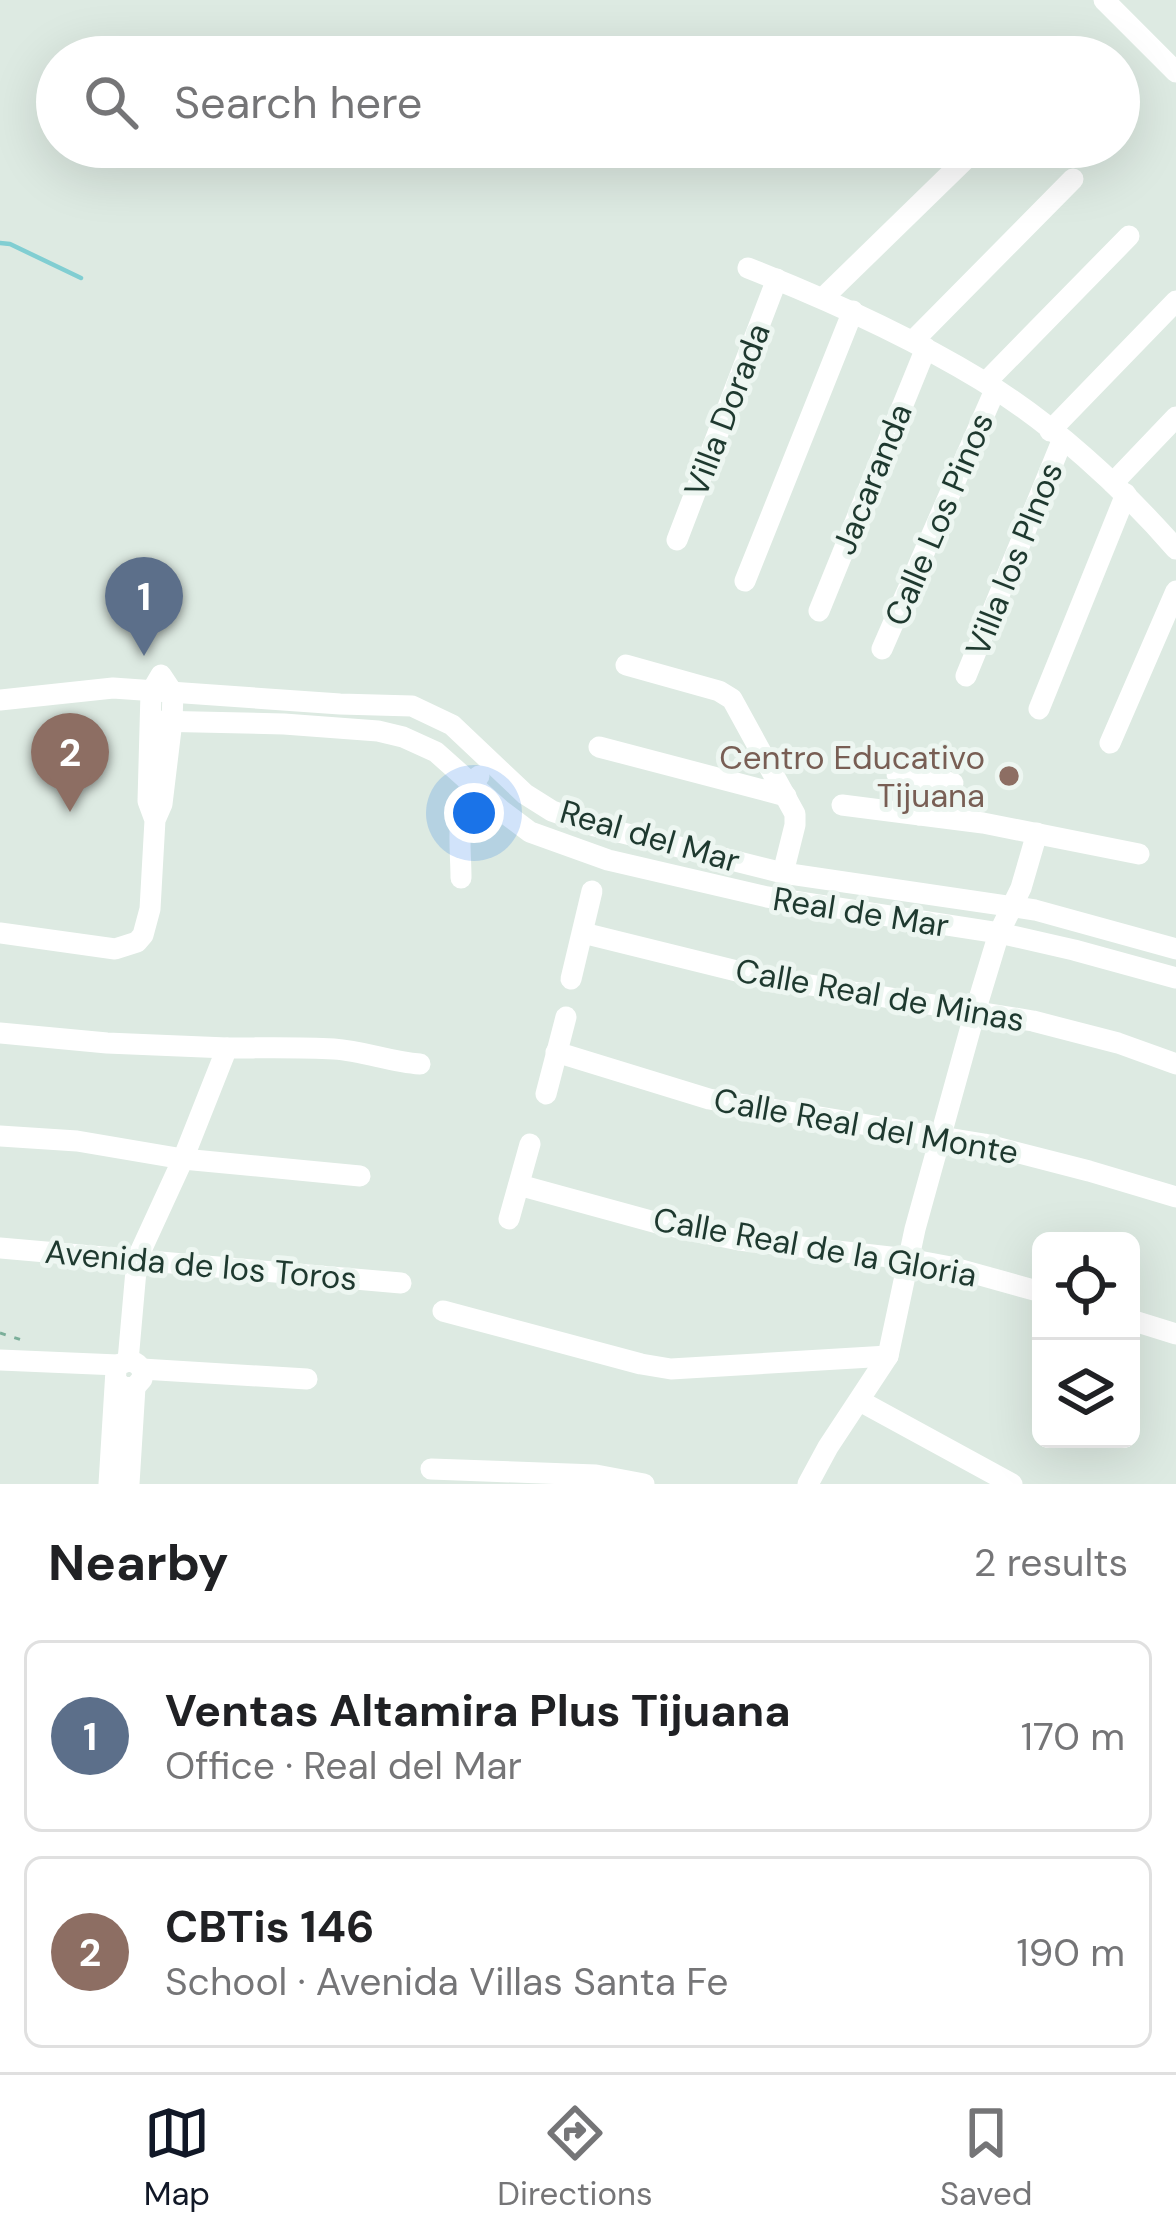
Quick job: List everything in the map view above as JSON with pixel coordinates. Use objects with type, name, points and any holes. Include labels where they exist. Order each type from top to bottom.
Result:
[{"type":"street","points":[[1104,0],[1176,72]]},
{"type":"street","points":[[824,298],[957,168]]},
{"type":"street","points":[[920,345],[1072,179]]},
{"type":"street","points":[[990,386],[1129,236]]},
{"type":"street","points":[[748,268],[853,311],[990,386],[1119,488],[1174,541]]},
{"type":"street","name":"Villa Dorada","points":[[677,540],[777,279]]},
{"type":"street","points":[[1056,436],[1176,301]]},
{"type":"street","points":[[745,581],[853,311]]},
{"type":"street","name":"Jacaranda","points":[[819,611],[920,345]]},
{"type":"street","name":"Calle Los Pinos","points":[[883,649],[990,386]]},
{"type":"street","points":[[1039,710],[1119,488],[1176,417]]},
{"type":"street","name":"Villa los PInos","points":[[966,676],[1056,436]]},
{"type":"street","points":[[1111,743],[1176,591]]},
{"type":"street","points":[[626,665],[732,699],[795,820],[783,873]]},
{"type":"street","name":"Real del Mar","points":[[0,700],[113,688],[412,706],[452,725],[525,794],[553,811],[596,826],[783,873],[1011,905],[1176,949]]},
{"type":"street","points":[[0,933],[99,948],[137,942],[150,908],[155,820],[148,801],[162,693]]},
{"type":"street","name":"Real de Mar","points":[[162,721],[378,730],[436,752],[530,832],[608,860],[767,897],[999,933],[1176,978]]},
{"type":"street","points":[[598,747],[786,796]]},
{"type":"street","points":[[460,878],[465,796],[492,763]]},
{"type":"street","points":[[896,774],[953,783]]},
{"type":"street","points":[[919,814],[923,778]]},
{"type":"street","points":[[842,805],[1037,833],[1139,854]]},
{"type":"street","points":[[808,1484],[888,1356],[908,1259],[975,1012],[1037,833]]},
{"type":"street","points":[[571,979],[592,891]]},
{"type":"street","name":"Calle Real de Minas","points":[[583,933],[761,976],[1070,1029],[1176,1064]]},
{"type":"street","points":[[546,1094],[566,1017]]},
{"type":"street","points":[[0,1033],[227,1048],[335,1049],[420,1064]]},
{"type":"street","points":[[129,1484],[128,1372],[137,1259],[227,1048]]},
{"type":"street","name":"Calle Real del Monte","points":[[556,1052],[709,1099],[941,1136],[1030,1155],[1176,1197]]},
{"type":"street","points":[[0,1136],[360,1175]]},
{"type":"street","points":[[509,1219],[530,1144]]},
{"type":"street","name":"Calle Real de la Gloria","points":[[519,1185],[665,1225],[739,1240],[908,1259],[1032,1289]]},
{"type":"street","name":"Avenida de los Toros","points":[[0,1248],[401,1282]]},
{"type":"street","points":[[443,1310],[671,1369],[888,1356]]},
{"type":"street","points":[[1140,1323],[1176,1334]]},
{"type":"street","points":[[0,1360],[128,1372],[307,1378]]},
{"type":"street","points":[[109,1484],[128,1372]]},
{"type":"street","points":[[860,1402],[981,1477],[1012,1484]]},
{"type":"street","points":[[431,1469],[596,1475],[644,1484]]},
{"type":"waterway","points":[[0,243],[81,278]]},
{"type":"place","name":"Ventas Altamira Plus Tijuana","points":[[144,656]]},
{"type":"place","name":"Centro Educativo Tijuana","points":[[1009,776]]},
{"type":"place","name":"CBTis 146","points":[[70,812]]}]
